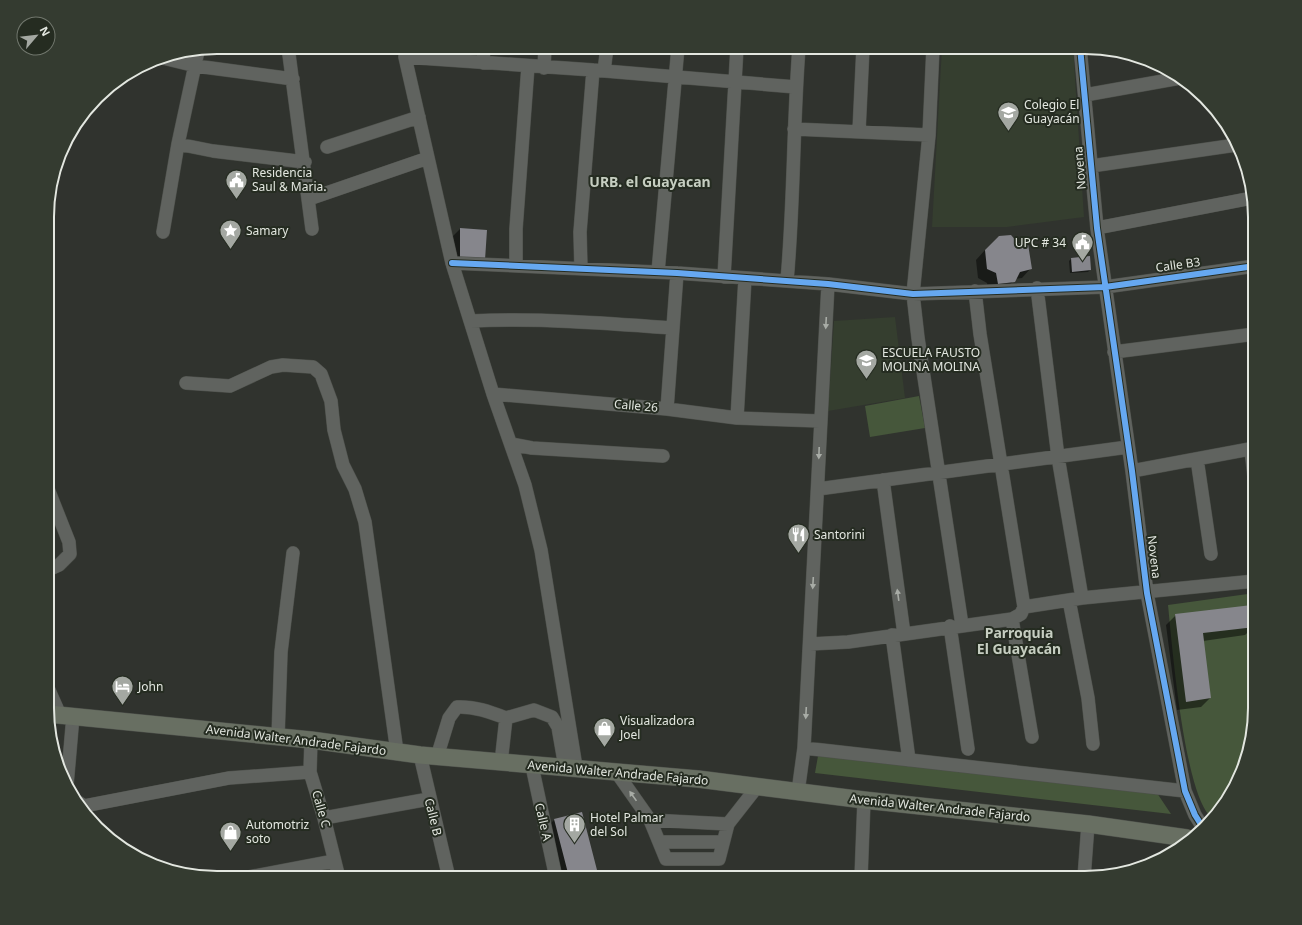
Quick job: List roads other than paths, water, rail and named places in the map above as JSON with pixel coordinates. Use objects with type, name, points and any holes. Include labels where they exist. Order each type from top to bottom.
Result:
[{"type":"main road","name":"Avenida Walter Andrade Fajardo","points":[[61,715],[311,740],[437,757],[532,766],[570,767],[698,779],[864,800],[1088,824],[1183,837]]},
{"type":"street","points":[[289,54],[305,162],[312,229]]},
{"type":"street","points":[[406,54],[452,263],[493,394],[512,444],[525,485],[541,550],[570,767]]},
{"type":"street","points":[[420,54],[483,63],[544,68],[598,70],[796,87]]},
{"type":"street","points":[[483,63],[484,54]]},
{"type":"street","points":[[544,68],[545,54]]},
{"type":"street","points":[[581,269],[580,232],[598,70],[604,54]]},
{"type":"street","points":[[658,272],[677,54]]},
{"type":"street","points":[[724,277],[737,54]]},
{"type":"street","points":[[786,281],[790,245],[798,54]]},
{"type":"street","points":[[859,132],[863,54]]},
{"type":"street","points":[[933,54],[929,135],[913,294],[939,474],[968,749]]},
{"type":"street","name":"Novena","points":[[1081,54],[1097,228],[1132,471],[1147,593],[1185,791],[1200,823]]},
{"type":"street","points":[[162,232],[178,144],[197,55]]},
{"type":"street","points":[[173,61],[196,66],[293,79]]},
{"type":"street","points":[[516,266],[516,229],[528,66]]},
{"type":"street","points":[[1085,95],[1171,80]]},
{"type":"street","points":[[327,147],[419,117]]},
{"type":"street","points":[[794,129],[929,135]]},
{"type":"street","points":[[178,144],[213,151],[305,162]]},
{"type":"street","points":[[1091,166],[1231,146]]},
{"type":"street","points":[[309,199],[428,158]]},
{"type":"street","points":[[1097,228],[1247,199]]},
{"type":"street","points":[[452,263],[677,273],[828,284],[913,294],[1037,288],[1105,287]]},
{"type":"street","name":"Calle B3","points":[[1105,287],[1248,267]]},
{"type":"street","name":"Calle 26","points":[[493,394],[667,409],[677,273]]},
{"type":"street","points":[[737,418],[745,278]]},
{"type":"street","points":[[798,792],[804,748],[828,284]]},
{"type":"street","points":[[1037,288],[1058,457],[1082,598]]},
{"type":"street","points":[[810,644],[848,642],[1012,619],[1021,614],[1024,607],[980,334],[975,291]]},
{"type":"street","points":[[471,321],[513,319],[570,320],[673,328]]},
{"type":"street","points":[[1114,352],[1248,335]]},
{"type":"street","points":[[186,383],[230,386],[244,382],[261,370],[284,364],[313,366],[321,374],[331,401],[334,430],[343,465],[355,489],[365,522],[397,752]]},
{"type":"street","points":[[667,409],[737,418],[820,421]]},
{"type":"street","points":[[512,444],[532,448],[663,456]]},
{"type":"street","points":[[818,489],[939,474],[1128,447]]},
{"type":"street","points":[[1132,471],[1248,449]]},
{"type":"street","points":[[1197,458],[1211,554]]},
{"type":"street","points":[[883,480],[909,760]]},
{"type":"street","points":[[54,504],[69,542],[70,554],[59,565],[54,567]]},
{"type":"street","points":[[278,737],[281,652],[293,553]]},
{"type":"street","points":[[1024,607],[1082,598],[1147,593],[1248,582]]},
{"type":"street","points":[[1069,600],[1088,698],[1093,744]]},
{"type":"street","points":[[1012,619],[1032,737]]},
{"type":"street","points":[[54,700],[61,715],[66,769]]},
{"type":"street","points":[[437,757],[449,718],[457,707],[466,706],[506,718],[534,710],[552,716],[558,727],[570,767]]},
{"type":"street","points":[[501,763],[506,718]]},
{"type":"street","name":"Calle C","points":[[311,740],[310,772],[324,818],[337,871]]},
{"type":"street","points":[[804,748],[1185,791]]},
{"type":"street","name":"Calle B","points":[[420,755],[429,799],[447,871]]},
{"type":"street","name":"Calle A","points":[[532,766],[554,871]]},
{"type":"street","points":[[87,805],[229,778],[310,772]]},
{"type":"street","points":[[617,772],[650,820],[660,842],[722,842],[728,824],[757,787]]},
{"type":"street","points":[[324,818],[429,799]]},
{"type":"street","points":[[861,871],[864,800]]},
{"type":"street","points":[[650,820],[728,824]]},
{"type":"street","points":[[1085,871],[1088,824]]},
{"type":"street","points":[[281,871],[334,861]]},
{"type":"place","name":"Colegio El Guayacán","points":[[1008,132]]},
{"type":"place","name":"Residencia Saul & Maria.","points":[[236,200]]},
{"type":"place","name":"Samary","points":[[231,250]]},
{"type":"place","name":"UPC # 34","points":[[1082,262]]},
{"type":"place","name":"ESCUELA FAUSTO MOLINA MOLINA","points":[[866,380]]},
{"type":"place","name":"Santorini","points":[[798,554]]},
{"type":"place","name":"John","points":[[122,706]]},
{"type":"place","name":"Visualizadora Joel","points":[[604,748]]},
{"type":"place","name":"Hotel Palmar del Sol","points":[[575,844]]},
{"type":"place","name":"Automotriz soto","points":[[230,852]]},
{"type":"district","name":"URB. el Guayacan","points":[[650,182]]},
{"type":"district","name":"Parroquia El Guayacán","points":[[1019,642]]}]
